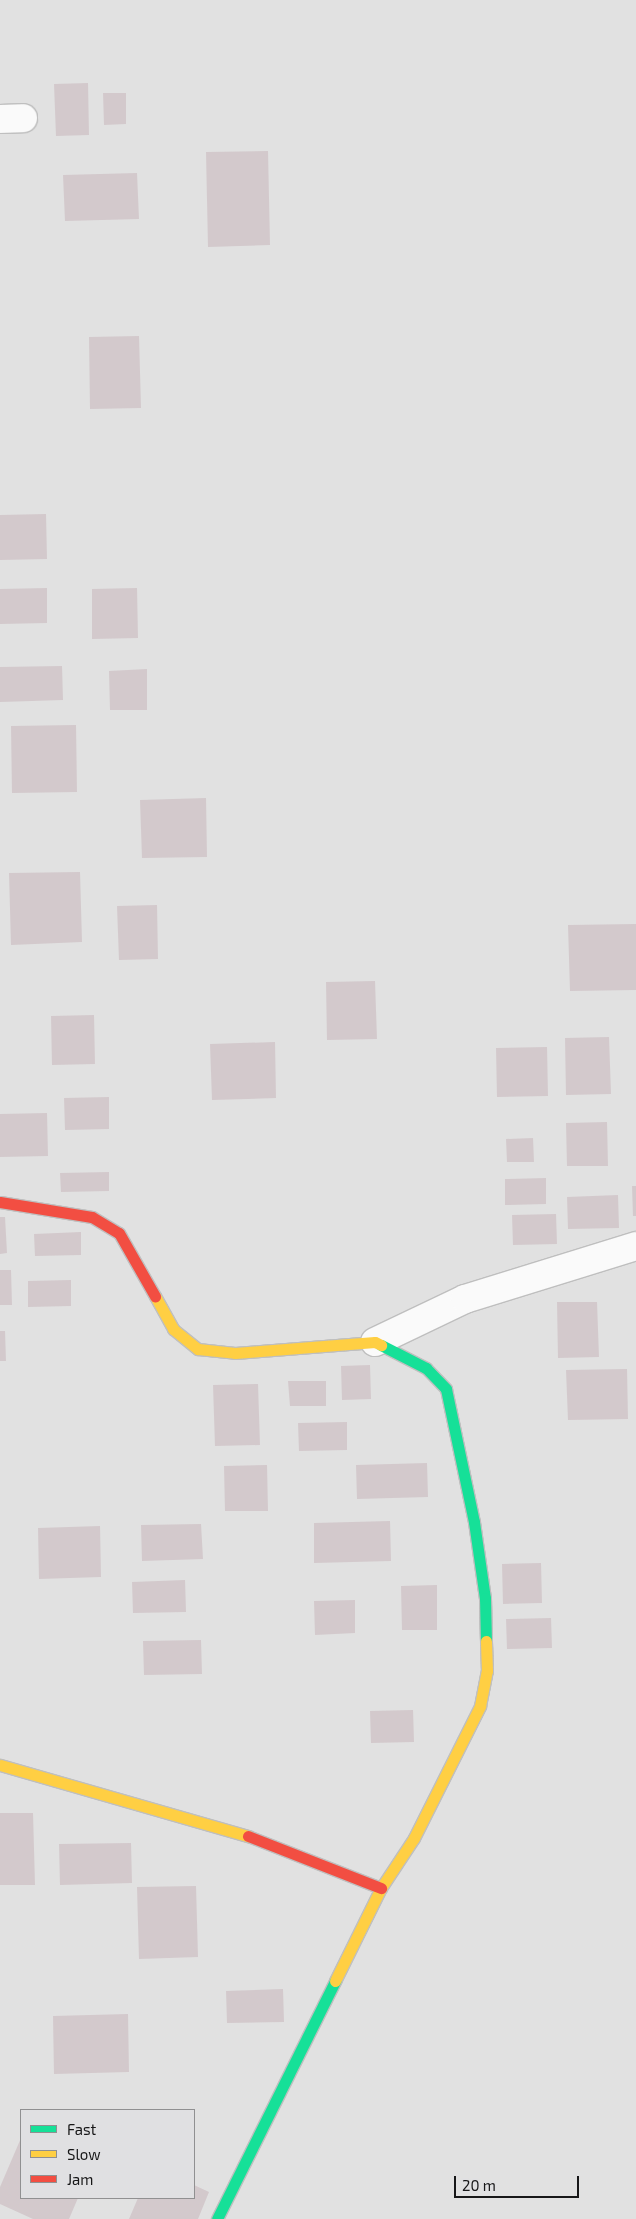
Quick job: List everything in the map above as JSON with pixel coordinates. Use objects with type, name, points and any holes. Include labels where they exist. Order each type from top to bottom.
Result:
[{"type":"street","points":[[0,1202],[92,1217],[119,1233],[173,1329],[198,1349],[235,1353],[375,1342],[465,1299],[636,1246]]},
{"type":"street","points":[[217,2219],[381,1888],[414,1838],[461,1746],[480,1706],[488,1671],[485,1598],[474,1522],[446,1389],[426,1368],[375,1342]]},
{"type":"street","points":[[0,1765],[245,1835],[381,1888]]},
{"type":"building","points":[[88,83],[89,135],[56,136],[54,84]]},
{"type":"building","points":[[103,93],[126,93],[126,124],[104,125]]},
{"type":"building","points":[[268,151],[270,245],[208,247],[206,152]]},
{"type":"building","points":[[137,173],[139,219],[65,221],[63,175]]},
{"type":"building","points":[[139,336],[141,408],[90,409],[89,337]]},
{"type":"building","points":[[46,514],[47,559],[0,560],[0,515]]},
{"type":"building","points":[[47,588],[47,623],[0,624],[0,589]]},
{"type":"building","points":[[137,588],[138,638],[92,639],[92,589]]},
{"type":"building","points":[[62,666],[63,700],[0,702],[0,667]]},
{"type":"building","points":[[147,669],[147,710],[110,710],[109,671]]},
{"type":"building","points":[[76,725],[77,792],[12,793],[11,726]]},
{"type":"building","points":[[206,798],[207,857],[142,858],[140,800]]},
{"type":"building","points":[[80,872],[82,942],[11,945],[9,873]]},
{"type":"building","points":[[157,905],[158,959],[119,960],[117,906]]},
{"type":"building","points":[[636,924],[636,990],[570,991],[568,925]]},
{"type":"building","points":[[375,981],[377,1039],[327,1040],[326,982]]},
{"type":"building","points":[[94,1015],[95,1064],[52,1065],[51,1016]]},
{"type":"building","points":[[609,1037],[611,1094],[566,1095],[565,1038]]},
{"type":"building","points":[[275,1042],[276,1098],[212,1100],[210,1044]]},
{"type":"building","points":[[547,1047],[548,1096],[497,1097],[496,1048]]},
{"type":"building","points":[[109,1097],[109,1129],[65,1130],[64,1098]]},
{"type":"building","points":[[47,1113],[48,1156],[0,1157],[0,1114]]},
{"type":"building","points":[[607,1122],[608,1166],[567,1166],[566,1123]]},
{"type":"building","points":[[533,1138],[534,1162],[507,1162],[506,1139]]},
{"type":"building","points":[[109,1172],[109,1191],[61,1192],[60,1173]]},
{"type":"building","points":[[546,1178],[546,1204],[505,1205],[505,1179]]},
{"type":"building","points":[[632,1186],[636,1186],[636,1216],[633,1216]]},
{"type":"building","points":[[618,1195],[619,1228],[568,1229],[567,1197]]},
{"type":"building","points":[[556,1214],[557,1244],[513,1245],[512,1215]]},
{"type":"building","points":[[0,1217],[5,1217],[7,1253],[0,1254]]},
{"type":"building","points":[[81,1232],[81,1255],[35,1256],[34,1234]]},
{"type":"building","points":[[0,1270],[11,1270],[12,1305],[0,1305]]},
{"type":"building","points":[[71,1280],[71,1306],[28,1307],[28,1281]]},
{"type":"building","points":[[557,1302],[597,1302],[599,1357],[558,1358]]},
{"type":"building","points":[[0,1331],[5,1331],[6,1361],[0,1361]]},
{"type":"building","points":[[370,1365],[371,1399],[342,1400],[341,1366]]},
{"type":"building","points":[[627,1369],[628,1419],[568,1420],[566,1370]]},
{"type":"building","points":[[288,1381],[326,1381],[326,1406],[290,1406]]},
{"type":"building","points":[[258,1384],[260,1445],[215,1446],[213,1385]]},
{"type":"building","points":[[347,1422],[347,1450],[299,1451],[298,1423]]},
{"type":"building","points":[[427,1463],[428,1497],[357,1499],[356,1465]]},
{"type":"building","points":[[267,1465],[268,1511],[225,1511],[224,1466]]},
{"type":"building","points":[[390,1521],[391,1561],[314,1563],[314,1523]]},
{"type":"building","points":[[201,1524],[203,1559],[142,1561],[141,1525]]},
{"type":"building","points":[[100,1526],[101,1577],[39,1579],[38,1528]]},
{"type":"building","points":[[541,1563],[542,1603],[503,1604],[502,1564]]},
{"type":"building","points":[[185,1580],[186,1612],[133,1613],[132,1582]]},
{"type":"building","points":[[437,1585],[437,1630],[402,1630],[401,1586]]},
{"type":"building","points":[[355,1600],[355,1633],[315,1635],[314,1601]]},
{"type":"building","points":[[551,1618],[552,1648],[507,1649],[506,1619]]},
{"type":"building","points":[[201,1640],[202,1674],[144,1675],[143,1641]]},
{"type":"building","points":[[413,1710],[414,1742],[371,1743],[370,1711]]},
{"type":"building","points":[[0,1813],[33,1813],[35,1885],[0,1885]]},
{"type":"building","points":[[131,1843],[132,1883],[60,1885],[59,1844]]},
{"type":"building","points":[[196,1886],[198,1957],[139,1959],[137,1887]]},
{"type":"building","points":[[283,1989],[284,2022],[227,2023],[226,1991]]},
{"type":"building","points":[[128,2014],[129,2072],[54,2074],[53,2016]]},
{"type":"building","points":[[20,2140],[20,2199],[78,2199],[69,2219],[33,2219],[0,2204],[0,2187]]},
{"type":"building","points":[[195,2185],[209,2192],[198,2219],[129,2219],[138,2199],[195,2199]]},
{"type":"traffic: fast","points":[[381,1345],[426,1368],[446,1389],[474,1522],[485,1598],[486,1641]]},
{"type":"traffic: fast","points":[[217,2219],[335,1981]]},
{"type":"traffic: slow","points":[[155,1296],[173,1329],[198,1349],[235,1353],[375,1342],[381,1345]]},
{"type":"traffic: slow","points":[[335,1981],[381,1888],[414,1838],[480,1706],[487,1671],[486,1641]]},
{"type":"traffic: slow","points":[[0,1765],[248,1836]]},
{"type":"traffic: jam","points":[[0,1202],[92,1217],[119,1233],[155,1296]]},
{"type":"traffic: jam","points":[[248,1836],[381,1888]]}]
